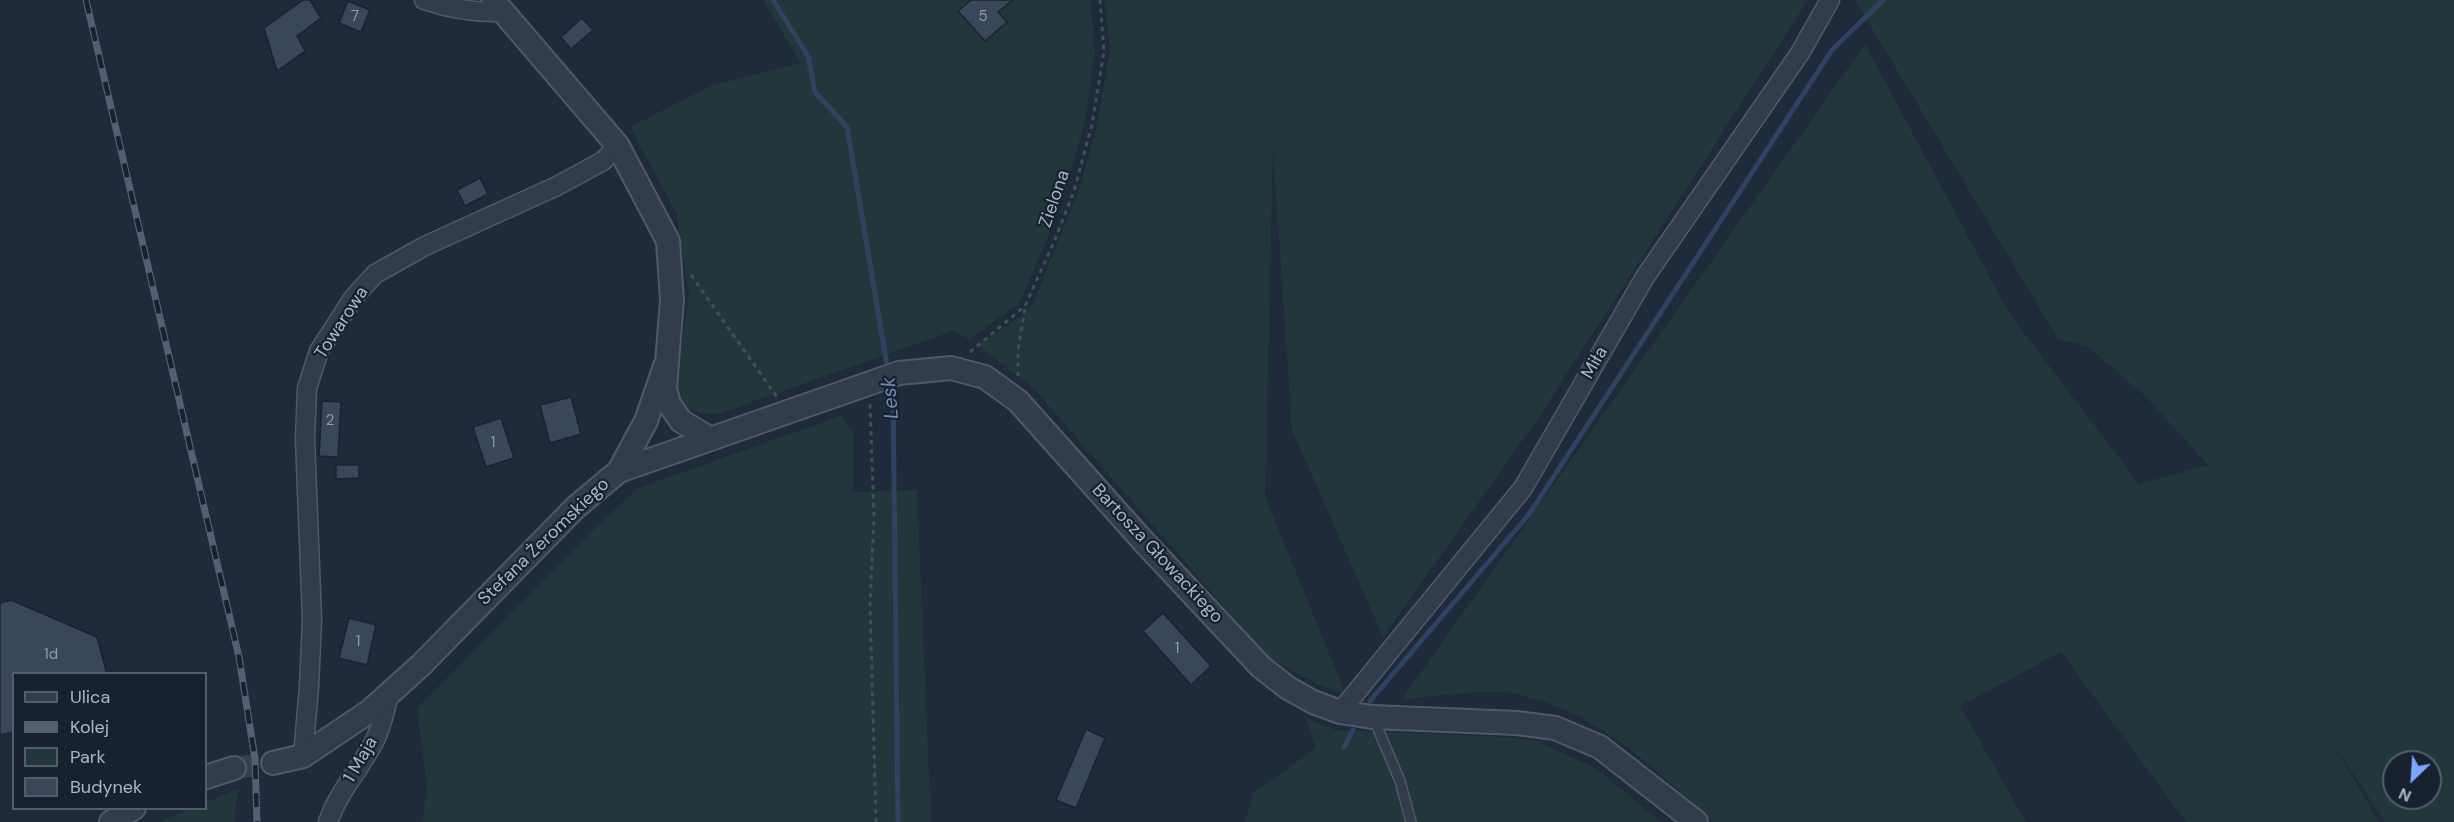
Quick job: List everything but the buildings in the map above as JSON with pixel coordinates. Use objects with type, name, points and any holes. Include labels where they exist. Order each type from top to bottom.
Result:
[{"type":"street","points":[[424,0],[451,9],[477,13],[498,6]]},
{"type":"street","name":"Miła","points":[[1340,712],[1523,488],[1644,277],[1800,53],[1830,0]]},
{"type":"street","name":"Stefana Żeromskiego","points":[[498,6],[618,146],[668,241],[672,300],[665,388],[669,404],[681,421],[709,438]]},
{"type":"street","name":"Towarowa","points":[[303,756],[312,619],[305,439],[307,388],[319,351],[354,297],[375,274],[425,246],[557,186],[603,161],[618,146]]},
{"type":"street","name":"Stefana Żeromskiego","points":[[303,756],[370,711],[388,695],[421,665],[576,507],[619,471],[646,421],[665,366]]},
{"type":"street","name":"Bartosza Głowackiego","points":[[619,471],[882,379],[951,368],[985,377],[1018,401],[1144,542],[1261,667],[1313,702],[1340,712],[1372,717],[1517,723],[1555,728],[1600,747],[1696,822]]},
{"type":"street","name":"1 Maja","points":[[328,822],[340,796],[374,740],[384,717],[388,695]]},
{"type":"street","points":[[273,763],[303,756]]},
{"type":"street","points":[[207,777],[234,768]]},
{"type":"street","points":[[111,822],[131,810]]},
{"type":"lane","points":[[1372,717],[1400,781],[1411,822]]},
{"type":"path","name":"Zielona","points":[[951,368],[1025,306],[1074,191],[1092,124],[1104,52],[1100,0]]},
{"type":"path","points":[[688,269],[787,411]]},
{"type":"path","points":[[1018,401],[1018,350],[1025,306]]},
{"type":"path","points":[[876,822],[870,605],[882,379]]},
{"type":"green space","points":[[763,0],[1090,0],[1095,52],[1084,124],[1066,189],[1019,304],[969,339],[953,331],[718,414],[703,414],[688,407],[676,391],[689,293],[676,213],[630,127],[710,86],[801,63]]},
{"type":"green space","points":[[1105,0],[1808,0],[1539,417],[1383,637],[1292,430],[1273,150],[1265,496],[1346,695],[1315,683],[1268,657],[1033,388],[978,345],[1030,310],[1078,193],[1097,126],[1110,52]]},
{"type":"green space","points":[[1855,0],[2454,0],[2454,822],[2385,822],[2334,745],[2379,822],[2186,822],[2061,652],[1960,706],[2026,822],[1713,822],[1636,754],[1594,725],[1547,703],[1517,694],[1498,692],[1402,699],[1865,44],[2009,313],[2139,484],[2208,465],[2145,396],[2087,346],[2058,339]]},
{"type":"green space","points":[[840,416],[853,431],[853,492],[917,490],[931,822],[422,822],[427,786],[417,708],[593,530],[638,488]]},
{"type":"green space","points":[[1306,718],[1336,730],[1508,737],[1537,741],[1597,769],[1661,822],[1245,822],[1253,793],[1316,748]]},
{"type":"green space","points":[[238,789],[234,822],[158,822],[188,810],[207,810],[207,802]]},
{"type":"waterway","name":"Lesk","points":[[773,0],[808,56],[815,92],[847,127],[888,371]]},
{"type":"waterway","points":[[1370,701],[1530,513],[1832,50],[1883,0]]},
{"type":"waterway","name":"Lesk","points":[[891,383],[893,393],[898,822]]},
{"type":"waterway","points":[[1344,747],[1353,730]]},
{"type":"tunnel","points":[[234,768],[273,763]]},
{"type":"railway","points":[[86,0],[239,657],[255,759],[257,822]]}]
